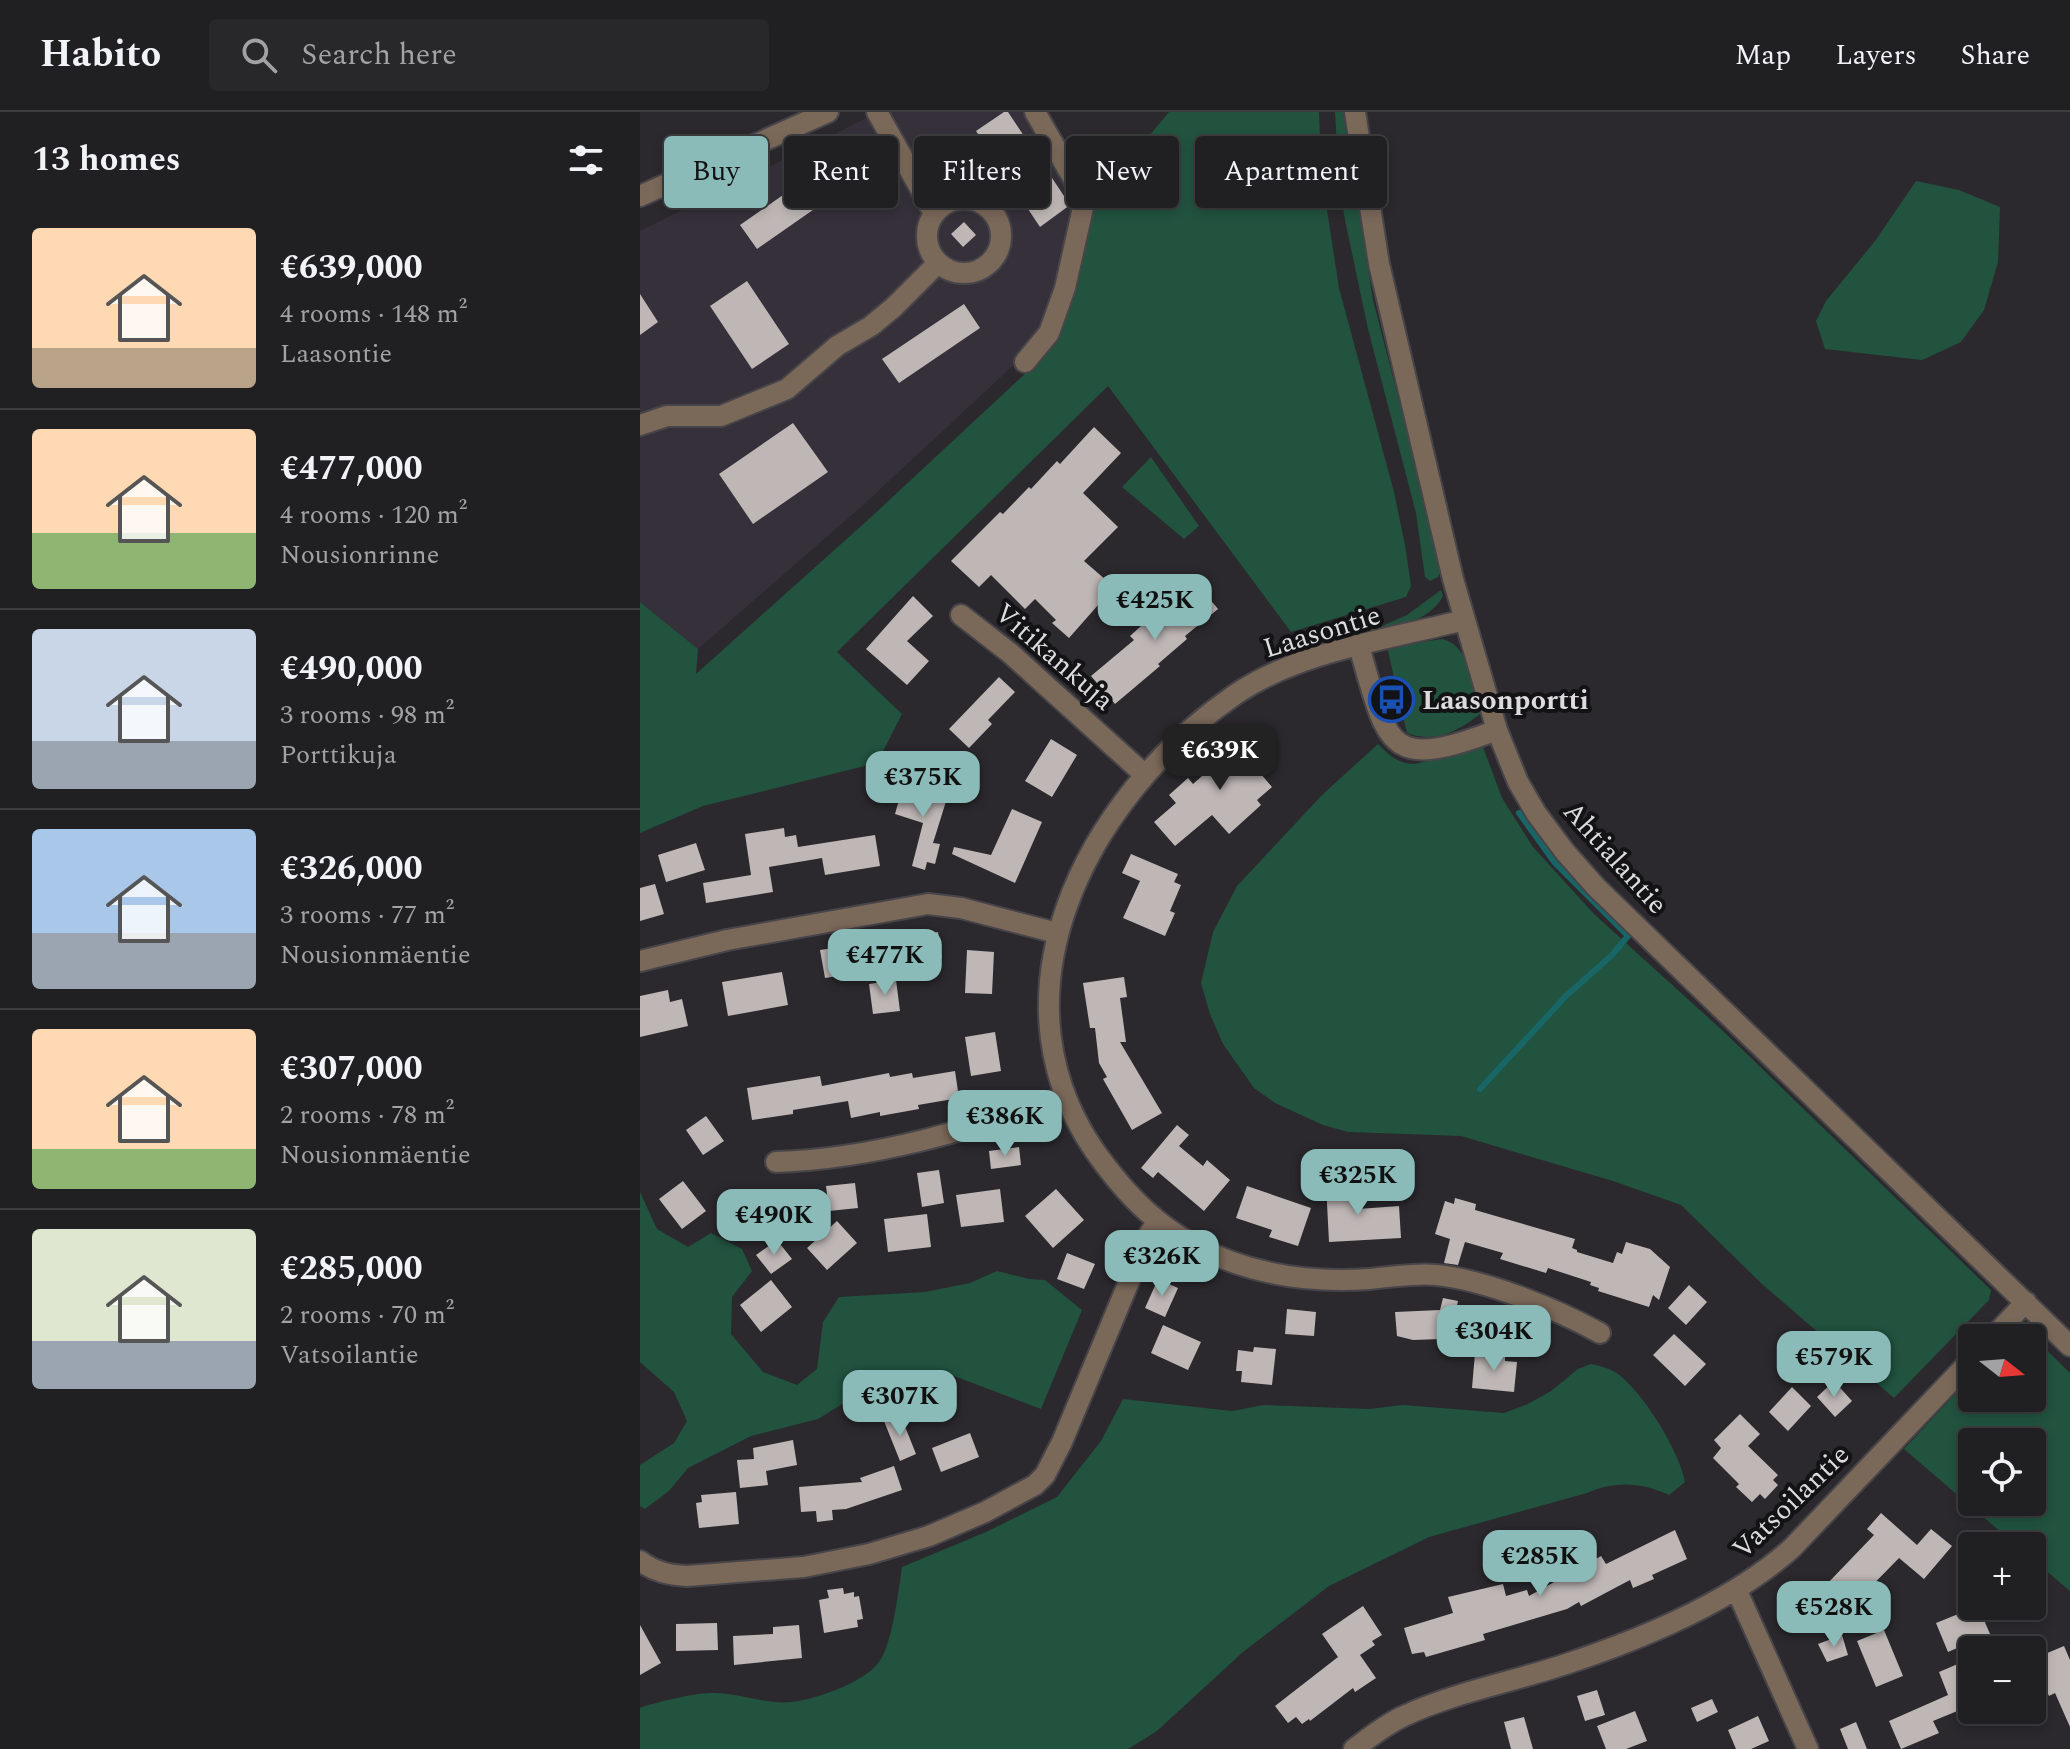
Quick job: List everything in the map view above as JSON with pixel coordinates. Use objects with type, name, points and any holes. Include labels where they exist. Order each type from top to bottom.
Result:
[{"type":"street","points":[[640,196],[828,112]]},
{"type":"street","points":[[877,112],[934,213]]},
{"type":"street","points":[[1025,362],[1049,333],[1065,288],[1085,199],[1035,112]]},
{"type":"street","name":"Ahtialantie","points":[[1355,112],[1379,264],[1464,620],[1497,730],[1531,805],[1565,852],[1596,887],[2070,1346]]},
{"type":"street","points":[[954,200],[978,201],[996,216],[1002,239],[992,261],[972,273],[948,270],[938,263],[927,244],[926,234],[934,213],[954,200]]},
{"type":"street","points":[[640,425],[667,416],[721,416],[787,389],[837,346],[871,326],[894,307],[938,263]]},
{"type":"street","name":"Vitikankuja","points":[[961,615],[1002,646],[1145,775]]},
{"type":"street","name":"Laasontie","points":[[1464,620],[1359,646],[1268,675],[1198,725],[1145,775],[1095,844],[1076,879],[1057,933],[1048,990],[1053,1055],[1065,1097],[1096,1154],[1120,1186],[1157,1222],[1195,1246],[1276,1275],[1318,1279],[1429,1275],[1453,1278],[1558,1310],[1600,1333]]},
{"type":"street","points":[[1359,646],[1382,721],[1396,742],[1409,749],[1424,751],[1497,730]]},
{"type":"street","points":[[640,961],[727,940],[928,904],[961,908],[1057,933]]},
{"type":"street","points":[[776,1162],[806,1161],[934,1138],[965,1131],[1065,1097]]},
{"type":"street","points":[[640,1561],[650,1569],[667,1575],[687,1576],[826,1563],[929,1536],[985,1512],[1035,1485],[1045,1475],[1062,1442],[1148,1236],[1157,1222]]},
{"type":"street","points":[[2005,1324],[2026,1302]]},
{"type":"street","name":"Vatsoilantie","points":[[1354,1749],[1406,1715],[1568,1664],[1737,1591],[1792,1548],[1958,1374]]},
{"type":"street","points":[[1737,1591],[1808,1749]]},
{"type":"shaded area","points":[[879,112],[1028,112],[1042,136],[914,136],[914,208],[1050,208],[1050,150],[1066,178],[1066,208],[1076,208],[1061,281],[1040,334],[1017,362],[861,507],[698,649],[640,602],[640,231],[686,208],[768,208],[768,167],[784,159],[784,208],[898,208],[898,136],[831,136]]},
{"type":"green space","points":[[1169,112],[1319,112],[1320,136],[1195,136],[1195,208],[1327,208],[1339,288],[1394,492],[1405,545],[1411,586],[1406,597],[1291,632],[1108,386],[837,652],[902,714],[877,763],[703,806],[640,833],[640,602],[698,649],[696,674],[869,519],[1043,357],[1073,288],[1093,208],[1179,208],[1179,136],[1149,136]]},
{"type":"green space","points":[[1335,112],[1343,112],[1347,136],[1336,136]]},
{"type":"green space","points":[[1916,181],[1959,190],[2000,207],[1998,262],[1984,310],[1961,342],[1922,360],[1825,349],[1816,321],[1826,301],[1875,241]]},
{"type":"green space","points":[[1343,208],[1358,208],[1373,300],[1442,567],[1438,577],[1430,581],[1425,577],[1416,513],[1368,329]]},
{"type":"green space","points":[[1151,457],[1199,526],[1184,539],[1122,487]]},
{"type":"green space","points":[[1441,590],[1443,596],[1439,603],[1425,615],[1399,627],[1382,628],[1407,615]]},
{"type":"green space","points":[[1442,639],[1452,643],[1465,659],[1480,714],[1446,734],[1427,737],[1407,733],[1387,647]]},
{"type":"green space","points":[[1378,744],[1399,761],[1409,764],[1483,747],[1502,798],[1533,847],[1594,914],[1723,1031],[1991,1290],[1989,1300],[1966,1324],[1958,1324],[1958,1332],[1894,1398],[1762,1284],[1681,1205],[1613,1181],[1461,1136],[1348,1132],[1323,1125],[1275,1103],[1254,1088],[1223,1044],[1201,983],[1213,932],[1237,886],[1322,795]]},
{"type":"green space","points":[[640,1192],[657,1229],[688,1247],[711,1233],[742,1249],[752,1271],[732,1297],[731,1334],[763,1372],[797,1385],[817,1369],[823,1322],[839,1297],[925,1292],[970,1283],[997,1271],[1045,1280],[1082,1310],[1041,1409],[954,1376],[884,1378],[818,1419],[751,1436],[688,1468],[669,1491],[645,1509],[640,1506],[640,1465],[674,1443],[687,1421],[674,1392],[640,1362]]},
{"type":"green space","points":[[2046,1350],[2070,1373],[2070,1591],[2046,1571],[2046,1532],[2001,1532],[1982,1516],[2046,1516],[2046,1428],[1958,1428],[1958,1495],[1904,1449],[1958,1391],[1958,1412],[2046,1412]]},
{"type":"green space","points":[[1591,1364],[1615,1372],[1636,1392],[1667,1438],[1685,1482],[1669,1495],[1638,1485],[1608,1486],[1429,1537],[1329,1586],[1243,1652],[1157,1731],[1128,1749],[640,1749],[640,1708],[645,1706],[711,1693],[791,1702],[826,1694],[863,1676],[879,1662],[888,1643],[902,1567],[986,1532],[1057,1497],[1101,1441],[1123,1399],[1232,1411],[1264,1405],[1369,1409],[1403,1405],[1504,1413],[1528,1404],[1551,1391],[1578,1369]]},
{"type":"building","points":[[1008,112],[1024,136],[979,136],[976,131]]},
{"type":"building","points":[[1050,175],[1066,199],[1066,208],[1040,227],[1027,208],[1050,208]]},
{"type":"building","points":[[784,194],[784,208],[816,208],[757,249],[740,225]]},
{"type":"building","points":[[964,222],[976,235],[963,247],[951,234]]},
{"type":"building","points":[[747,281],[789,344],[752,369],[710,306]]},
{"type":"building","points":[[640,294],[658,322],[640,335]]},
{"type":"building","points":[[964,304],[980,328],[899,383],[882,359]]},
{"type":"building","points":[[793,423],[828,472],[753,524],[719,474]]},
{"type":"building","points":[[1094,427],[1121,453],[1083,493],[1118,527],[1084,561],[1114,587],[1069,638],[1052,623],[1056,620],[1035,599],[1025,609],[991,575],[979,587],[951,561],[1000,512],[1003,514],[1029,487],[1031,489],[1057,461],[1060,464]]},
{"type":"building","points":[[1193,579],[1218,609],[1185,636],[1187,639],[1158,664],[1160,666],[1115,704],[1091,676],[1134,640],[1130,636]]},
{"type":"building","points":[[913,596],[933,616],[907,641],[929,661],[907,685],[866,649]]},
{"type":"building","points":[[999,677],[1015,692],[988,720],[992,724],[969,748],[949,729]]},
{"type":"building","points":[[1253,733],[1275,759],[1260,773],[1272,787],[1257,800],[1261,805],[1229,834],[1212,815],[1175,846],[1154,822],[1176,803],[1169,795],[1188,778],[1193,784],[1227,754],[1224,750],[1237,739],[1240,743]]},
{"type":"building","points":[[1051,739],[1077,755],[1052,797],[1025,781]]},
{"type":"building","points":[[904,782],[948,795],[933,843],[940,844],[935,864],[927,862],[925,870],[912,866],[923,823],[895,814]]},
{"type":"building","points":[[1012,809],[1042,822],[1015,883],[952,854],[954,847],[991,855]]},
{"type":"building","points":[[784,828],[785,837],[796,835],[798,847],[875,835],[880,866],[825,875],[822,858],[769,867],[773,892],[706,903],[703,883],[751,875],[745,834]]},
{"type":"building","points":[[696,843],[705,870],[666,882],[658,855]]},
{"type":"building","points":[[1131,854],[1178,874],[1174,882],[1181,885],[1170,911],[1175,913],[1165,936],[1123,918],[1140,881],[1122,873]]},
{"type":"building","points":[[655,884],[664,914],[640,921],[640,888]]},
{"type":"building","points":[[938,932],[942,958],[914,962],[910,937]]},
{"type":"building","points":[[859,944],[863,972],[825,978],[820,950]]},
{"type":"building","points":[[967,950],[994,952],[992,994],[965,993]]},
{"type":"building","points":[[782,972],[788,1005],[728,1016],[722,982]]},
{"type":"building","points":[[1124,977],[1127,997],[1120,998],[1126,1042],[1120,1042],[1162,1113],[1132,1130],[1103,1079],[1107,1077],[1099,1063],[1095,1028],[1090,1028],[1083,983]]},
{"type":"building","points":[[896,980],[900,1011],[873,1014],[869,984]]},
{"type":"building","points":[[668,990],[670,1002],[682,999],[688,1026],[640,1037],[640,996]]},
{"type":"building","points":[[995,1032],[1001,1071],[971,1076],[965,1037]]},
{"type":"building","points":[[955,1071],[959,1098],[918,1105],[919,1109],[851,1118],[848,1101],[752,1120],[747,1088],[820,1076],[822,1086],[889,1073],[890,1077],[912,1073],[913,1078]]},
{"type":"building","points":[[706,1116],[724,1141],[703,1155],[686,1130]]},
{"type":"building","points":[[1177,1125],[1189,1135],[1179,1146],[1203,1166],[1207,1160],[1230,1180],[1204,1211],[1158,1172],[1153,1178],[1141,1168]]},
{"type":"building","points":[[1019,1147],[1021,1165],[991,1169],[989,1151]]},
{"type":"building","points":[[939,1170],[944,1203],[922,1207],[917,1173]]},
{"type":"building","points":[[683,1181],[706,1211],[682,1229],[659,1199]]},
{"type":"building","points":[[1357,1182],[1358,1209],[1399,1206],[1401,1238],[1329,1242],[1326,1184]]},
{"type":"building","points":[[855,1183],[858,1208],[829,1211],[826,1186]]},
{"type":"building","points":[[1247,1186],[1311,1208],[1298,1246],[1269,1237],[1272,1230],[1236,1218]]},
{"type":"building","points":[[1000,1189],[1004,1222],[961,1227],[956,1195]]},
{"type":"building","points":[[1056,1189],[1084,1220],[1053,1248],[1025,1216]]},
{"type":"building","points":[[1455,1198],[1476,1204],[1475,1210],[1575,1239],[1572,1248],[1577,1252],[1613,1263],[1617,1252],[1622,1254],[1626,1242],[1650,1249],[1670,1267],[1659,1300],[1653,1295],[1649,1307],[1598,1291],[1599,1288],[1590,1285],[1591,1282],[1548,1268],[1546,1273],[1500,1259],[1503,1253],[1465,1242],[1458,1265],[1444,1263],[1450,1239],[1435,1234],[1445,1201],[1454,1204]]},
{"type":"building","points":[[927,1214],[931,1247],[888,1252],[884,1219]]},
{"type":"building","points":[[837,1221],[857,1243],[827,1270],[807,1248]]},
{"type":"building","points":[[777,1240],[792,1259],[771,1274],[756,1255]]},
{"type":"building","points":[[1067,1253],[1095,1264],[1084,1289],[1057,1279]]},
{"type":"building","points":[[1158,1279],[1178,1288],[1165,1317],[1145,1308]]},
{"type":"building","points":[[771,1280],[792,1307],[761,1332],[740,1305]]},
{"type":"building","points":[[1689,1285],[1707,1302],[1686,1325],[1668,1308]]},
{"type":"building","points":[[1443,1298],[1458,1301],[1453,1323],[1472,1328],[1465,1354],[1438,1347],[1441,1339],[1413,1340],[1397,1336],[1395,1312],[1440,1310]]},
{"type":"building","points":[[1287,1309],[1316,1312],[1314,1336],[1285,1334]]},
{"type":"building","points":[[1163,1325],[1201,1342],[1188,1370],[1151,1353]]},
{"type":"building","points":[[1674,1334],[1706,1364],[1685,1386],[1653,1355]]},
{"type":"building","points":[[1254,1347],[1276,1349],[1272,1385],[1241,1382],[1242,1371],[1236,1371],[1238,1350],[1253,1352]]},
{"type":"building","points":[[1475,1353],[1505,1355],[1505,1361],[1517,1362],[1514,1392],[1472,1388]]},
{"type":"building","points":[[1834,1381],[1852,1401],[1835,1417],[1817,1397]]},
{"type":"building","points":[[1792,1387],[1811,1406],[1788,1431],[1769,1412]]},
{"type":"building","points":[[900,1414],[916,1454],[900,1461],[884,1421]]},
{"type":"building","points":[[1740,1414],[1760,1434],[1748,1446],[1778,1475],[1773,1480],[1778,1485],[1765,1499],[1760,1494],[1752,1502],[1713,1458],[1721,1448],[1714,1440]]},
{"type":"building","points":[[970,1433],[979,1457],[941,1472],[932,1448]]},
{"type":"building","points":[[793,1440],[797,1465],[766,1471],[768,1485],[740,1488],[737,1460],[754,1459],[753,1448]]},
{"type":"building","points":[[894,1466],[902,1490],[846,1509],[832,1510],[833,1520],[817,1522],[816,1511],[801,1512],[799,1487],[862,1482],[860,1478]]},
{"type":"building","points":[[736,1492],[739,1524],[699,1528],[696,1503],[702,1502],[701,1495]]},
{"type":"building","points":[[1881,1513],[1917,1545],[1931,1529],[1952,1546],[1924,1579],[1899,1558],[1850,1608],[1826,1585],[1874,1535],[1867,1529]]},
{"type":"building","points":[[1675,1530],[1687,1559],[1652,1575],[1654,1579],[1633,1588],[1630,1580],[1581,1606],[1579,1602],[1567,1609],[1483,1634],[1485,1640],[1426,1657],[1424,1652],[1412,1654],[1404,1628],[1453,1613],[1448,1597],[1503,1584],[1506,1596],[1527,1590],[1529,1596],[1601,1556],[1606,1564]]},
{"type":"building","points":[[843,1588],[844,1594],[854,1592],[854,1597],[859,1596],[863,1619],[857,1620],[858,1627],[824,1633],[819,1600],[829,1598],[827,1590]]},
{"type":"building","points":[[1806,1590],[1821,1605],[1802,1625],[1786,1611]]},
{"type":"building","points":[[1363,1606],[1382,1635],[1372,1641],[1375,1645],[1360,1655],[1376,1678],[1355,1692],[1353,1688],[1310,1721],[1302,1724],[1296,1717],[1288,1723],[1275,1706],[1338,1657],[1322,1634]]},
{"type":"building","points":[[1958,1614],[1958,1620],[1984,1620],[1990,1634],[1958,1636],[1958,1648],[1948,1652],[1936,1623]]},
{"type":"building","points":[[717,1623],[718,1650],[676,1651],[676,1624]]},
{"type":"building","points":[[640,1625],[661,1663],[640,1675]]},
{"type":"building","points":[[799,1625],[802,1658],[734,1665],[733,1636],[773,1634],[773,1627]]},
{"type":"building","points":[[1884,1630],[1903,1676],[1876,1687],[1857,1641]]},
{"type":"building","points":[[1842,1635],[1848,1655],[1827,1662],[1818,1644]]},
{"type":"building","points":[[2064,1646],[2070,1660],[2070,1727],[2055,1693],[2049,1696],[2046,1689],[2046,1654]]},
{"type":"building","points":[[1958,1664],[1958,1711],[1933,1721],[1939,1733],[1901,1749],[1889,1721],[1948,1695],[1939,1672]]},
{"type":"building","points":[[1597,1690],[1605,1715],[1585,1721],[1577,1696]]},
{"type":"building","points":[[1712,1699],[1718,1712],[1697,1722],[1691,1708]]},
{"type":"building","points":[[1635,1711],[1647,1741],[1626,1749],[1606,1749],[1597,1726]]},
{"type":"building","points":[[1758,1716],[1769,1741],[1751,1749],[1736,1749],[1728,1730]]},
{"type":"building","points":[[1524,1717],[1533,1749],[1511,1749],[1504,1722]]},
{"type":"building","points":[[1856,1722],[1867,1749],[1848,1749],[1840,1729]]},
{"type":"waterway","points":[[1480,1089],[1566,996],[1612,955],[1628,936],[1555,863],[1519,813]]},
{"type":"place","name":"Laasonportti","points":[[1391,700]]}]
